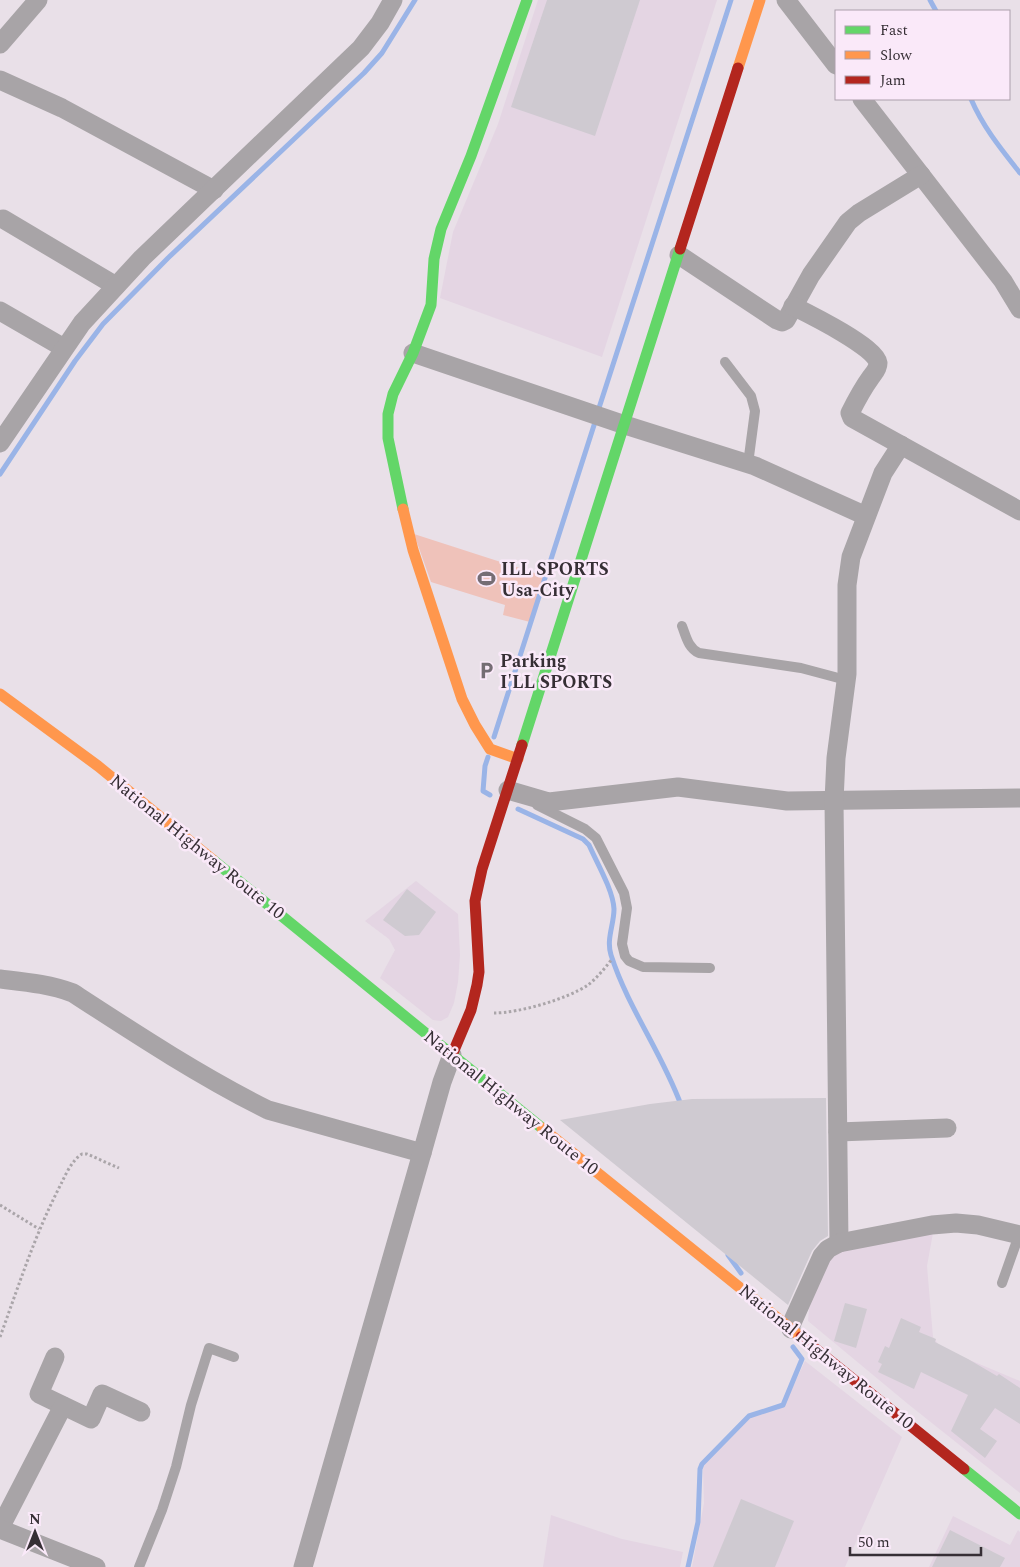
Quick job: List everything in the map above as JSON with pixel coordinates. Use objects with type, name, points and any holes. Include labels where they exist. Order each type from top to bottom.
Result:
[{"type":"main road","points":[[518,759],[490,749],[475,726],[462,700],[402,511],[388,438],[388,414],[393,394],[413,353],[431,305],[434,259],[441,229],[471,156],[527,0]]},
{"type":"main road","points":[[452,1055],[475,998],[479,972],[475,901],[482,869],[760,0]]},
{"type":"main road","name":"National Highway Route 10","points":[[0,694],[98,766],[1020,1514]]},
{"type":"street","points":[[0,44],[38,0]]},
{"type":"street","points":[[0,443],[82,323],[142,258],[361,48],[380,23],[393,0]]},
{"type":"street","points":[[786,0],[835,64]]},
{"type":"street","points":[[0,80],[62,108],[214,190]]},
{"type":"street","points":[[863,100],[999,275],[1020,308]]},
{"type":"street","points":[[679,255],[776,320],[782,322],[786,320],[811,275],[848,222],[859,213],[921,175]]},
{"type":"street","points":[[4,219],[116,286]]},
{"type":"street","points":[[793,306],[842,332],[876,358],[878,362],[876,370],[865,385],[850,415],[852,418],[1020,511]]},
{"type":"street","points":[[0,311],[64,348]]},
{"type":"street","points":[[413,353],[625,425],[748,464],[778,475],[866,516]]},
{"type":"street","points":[[839,1243],[834,801],[836,758],[846,680],[848,576],[852,550],[883,474],[901,445]]},
{"type":"street","points":[[508,790],[549,802],[678,787],[771,800],[834,801],[1020,798]]},
{"type":"street","points":[[0,979],[52,986],[73,993],[155,1047],[268,1110],[422,1153]]},
{"type":"street","points":[[303,1567],[442,1082],[452,1055]]},
{"type":"street","points":[[838,1132],[947,1128]]},
{"type":"street","points":[[790,1328],[822,1256],[828,1249],[839,1243],[932,1225],[956,1223],[978,1225],[1020,1235]]},
{"type":"street","points":[[55,1356],[39,1394],[91,1419],[102,1394],[141,1412]]},
{"type":"street","points":[[63,1406],[0,1528],[96,1567]]},
{"type":"lane","points":[[725,362],[751,396],[755,411],[748,464]]},
{"type":"lane","points":[[682,626],[689,646],[699,653],[801,668],[846,680]]},
{"type":"lane","points":[[533,798],[538,805],[584,829],[596,838],[626,900],[622,944],[625,956],[629,961],[637,966],[710,968]]},
{"type":"lane","points":[[1002,1283],[1020,1235]]},
{"type":"lane","points":[[138,1567],[171,1484],[191,1405],[209,1348],[234,1357]]},
{"type":"path","points":[[494,1013],[524,1010],[580,989],[604,970],[622,944]]},
{"type":"path","points":[[0,1337],[39,1229],[65,1176],[78,1156],[88,1154],[120,1168]]},
{"type":"path","points":[[0,1205],[39,1229]]},
{"type":"shaded area","points":[[538,0],[717,0],[602,357],[440,298],[453,232],[498,124]]},
{"type":"shaded area","name":"ILL SPORTS Usa-City","points":[[414,534],[544,576],[530,622],[503,615],[505,605],[431,582]]},
{"type":"shaded area","points":[[416,881],[458,914],[460,955],[458,982],[454,1003],[448,1017],[441,1021],[433,1020],[380,978],[395,950],[389,939],[365,921]]},
{"type":"shaded area","points":[[933,1233],[927,1266],[933,1337],[941,1348],[1020,1381],[1020,1493],[808,1321],[810,1296],[833,1252]]},
{"type":"shaded area","points":[[805,1361],[902,1437],[845,1567],[692,1567],[704,1503],[703,1469],[705,1463],[750,1418],[756,1414],[777,1410],[785,1404]]},
{"type":"shaded area","points":[[551,1515],[622,1539],[683,1552],[680,1567],[543,1567]]},
{"type":"shaded area","points":[[953,1516],[1010,1545],[1018,1530],[1020,1532],[1020,1567],[929,1567]]},
{"type":"building","points":[[547,0],[640,0],[595,136],[511,107]]},
{"type":"building","points":[[407,889],[436,912],[419,935],[405,936],[383,920]]},
{"type":"building","points":[[826,1098],[828,1236],[820,1241],[812,1251],[788,1305],[560,1120],[650,1104],[692,1099]]},
{"type":"building","points":[[845,1303],[867,1309],[856,1348],[834,1341]]},
{"type":"building","points":[[901,1318],[921,1327],[919,1332],[936,1339],[935,1342],[997,1376],[999,1374],[1020,1388],[1020,1424],[995,1408],[980,1429],[997,1441],[985,1458],[951,1431],[968,1395],[921,1372],[914,1389],[878,1372],[882,1364],[878,1362],[885,1346],[889,1348]]},
{"type":"building","points":[[741,1499],[794,1521],[775,1567],[713,1567]]},
{"type":"building","points":[[950,1530],[1005,1558],[1000,1567],[932,1567]]},
{"type":"waterway","points":[[0,474],[75,361],[103,324],[168,258],[364,73],[382,53],[415,0]]},
{"type":"waterway","points":[[598,411],[731,0]]},
{"type":"waterway","points":[[930,0],[935,10]]},
{"type":"waterway","points":[[972,100],[987,128],[1020,173]]},
{"type":"waterway","points":[[494,737],[596,419]]},
{"type":"waterway","points":[[488,757],[485,766],[483,791],[490,795]]},
{"type":"waterway","points":[[518,809],[583,839],[589,845],[608,885],[613,902],[614,915],[609,943],[618,975],[681,1105]]},
{"type":"waterway","points":[[728,1255],[741,1273]]},
{"type":"waterway","points":[[688,1567],[698,1522],[700,1469],[702,1464],[749,1416],[783,1405],[802,1359],[793,1347]]},
{"type":"traffic: fast","points":[[403,509],[388,438],[388,414],[393,394],[413,353],[431,305],[434,259],[441,229],[471,156],[527,0]]},
{"type":"traffic: fast","points":[[522,745],[680,249]]},
{"type":"traffic: fast","points":[[213,860],[542,1128]]},
{"type":"traffic: fast","points":[[964,1469],[1020,1514]]},
{"type":"traffic: slow","points":[[738,68],[760,0]]},
{"type":"traffic: slow","points":[[403,509],[413,550],[462,699],[490,749],[518,759]]},
{"type":"traffic: slow","points":[[0,694],[98,766],[213,860]]},
{"type":"traffic: slow","points":[[542,1128],[801,1337]]},
{"type":"traffic: jam","points":[[680,249],[738,68]]},
{"type":"traffic: jam","points":[[452,1055],[471,1010],[477,985],[479,972],[475,901],[482,869],[522,745]]},
{"type":"traffic: jam","points":[[801,1337],[964,1469]]},
{"type":"place","name":"ILL SPORTS Usa-City","points":[[487,579]]},
{"type":"place","name":"Parking I'LL SPORTS","points":[[486,671]]}]
